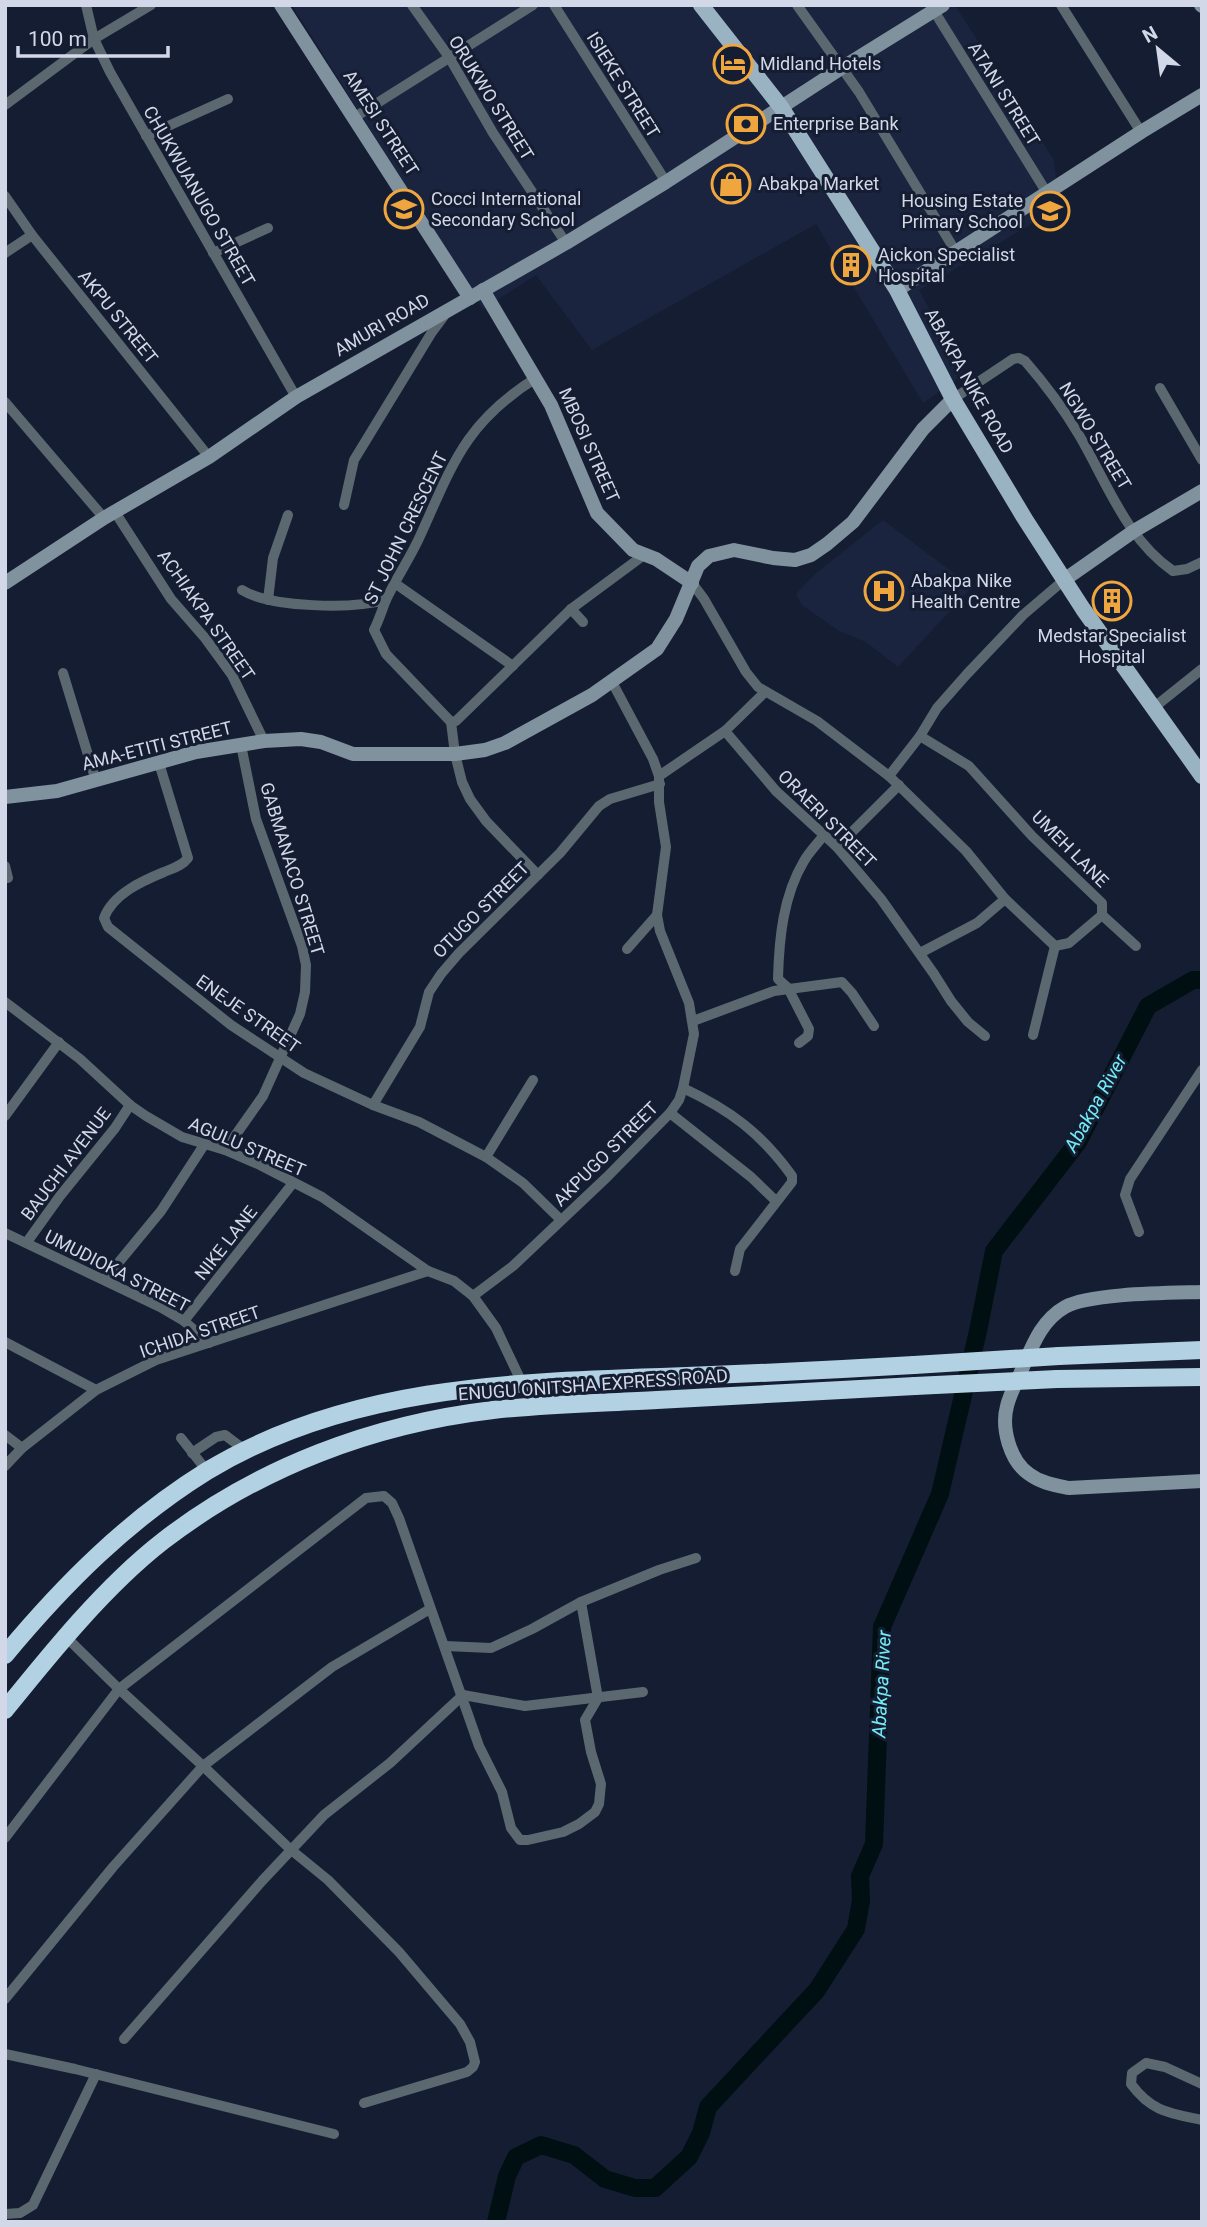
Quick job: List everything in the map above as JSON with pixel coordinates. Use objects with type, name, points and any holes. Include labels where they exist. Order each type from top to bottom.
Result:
[{"type":"highway","name":"ENUGU ONITSHA EXPRESS ROAD","points":[[5,1655],[90,1560],[139,1518],[207,1472],[246,1451],[310,1423],[380,1403],[492,1385],[522,1383],[1202,1350]]},
{"type":"highway","name":"ENUGU ONITSHA EXPRESS ROAD","points":[[5,1710],[66,1637],[148,1554],[225,1498],[263,1477],[320,1452],[386,1430],[493,1410],[1057,1379],[1202,1377]]},
{"type":"main road","name":"ABAKPA NIKE ROAD","points":[[701,5],[786,104]]},
{"type":"main road","name":"ABAKPA NIKE ROAD","points":[[711,5],[786,104],[901,288],[957,396],[1067,578],[1202,776]]},
{"type":"main road","name":"ABAKPA NIKE ROAD","points":[[1156,706],[1202,760]]},
{"type":"street","name":"CHUKWUANUGO STREET","points":[[86,5],[94,39],[110,72],[296,397]]},
{"type":"street","points":[[5,106],[94,39],[151,5]]},
{"type":"street","name":"AMESI STREET","points":[[281,5],[470,298]]},
{"type":"street","name":"ORUKWO STREET","points":[[412,5],[449,57],[493,133],[566,243]]},
{"type":"street","points":[[355,117],[533,5]]},
{"type":"street","name":"ISIEKE STREET","points":[[554,5],[666,182]]},
{"type":"street","points":[[797,5],[843,67],[956,252]]},
{"type":"street","points":[[1061,5],[1141,132]]},
{"type":"street","name":"AMURI ROAD","points":[[5,583],[109,515],[209,457],[296,397],[566,243],[666,182],[936,7]]},
{"type":"street","name":"ATANI STREET","points":[[936,7],[1047,193]]},
{"type":"street","points":[[901,288],[1202,95]]},
{"type":"street","points":[[146,135],[228,99]]},
{"type":"street","name":"AKPU STREET","points":[[5,196],[32,235],[209,457]]},
{"type":"street","points":[[213,253],[268,228]]},
{"type":"street","points":[[5,253],[32,235]]},
{"type":"street","name":"MBOSI STREET","points":[[483,290],[551,405],[597,513],[633,550],[656,559],[692,583]]},
{"type":"street","points":[[344,505],[354,460],[448,310]]},
{"type":"street","name":"NGWO STREET","points":[[957,396],[1013,359],[1025,361],[1055,395],[1134,531],[1157,560],[1173,571],[1187,569],[1202,562]]},
{"type":"street","name":"ST JOHN CRESCENT","points":[[451,722],[386,654],[374,630],[386,600],[421,535],[437,495],[470,435],[498,405],[536,378]]},
{"type":"street","points":[[1160,388],[1202,460]]},
{"type":"street","name":"AMA-ETITI STREET","points":[[5,797],[57,791],[196,752],[264,741],[301,739],[321,742],[353,754],[455,754],[485,750],[512,740],[571,707],[657,649],[676,619],[698,566],[709,556],[734,550],[795,560],[811,555],[853,522],[923,429],[957,396]]},
{"type":"street","name":"ACHIAKPA STREET","points":[[5,402],[109,515],[171,599],[205,638],[232,675],[264,741]]},
{"type":"street","points":[[889,776],[937,709],[1023,615],[1067,578],[1134,531],[1202,491]]},
{"type":"street","points":[[268,600],[273,558],[288,515]]},
{"type":"street","points":[[538,875],[486,821],[470,799],[462,782],[455,754],[451,722],[456,721],[571,608],[643,555]]},
{"type":"street","points":[[692,583],[746,672],[765,692],[817,721],[889,776],[966,851],[1005,899],[1055,946],[1033,1035]]},
{"type":"street","points":[[396,584],[513,666]]},
{"type":"street","points":[[242,590],[253,597],[268,600],[331,605],[386,600]]},
{"type":"street","points":[[571,608],[583,622]]},
{"type":"street","points":[[1156,706],[1202,669]]},
{"type":"street","points":[[63,673],[96,781]]},
{"type":"street","name":"AKPUGO STREET","points":[[473,1296],[513,1266],[670,1113],[683,1088],[694,1034],[689,1003],[660,931],[657,915],[666,847],[659,802],[659,780],[653,759],[611,681]]},
{"type":"street","name":"OTUGO STREET","points":[[373,1105],[420,1027],[429,992],[440,974],[560,853],[599,806],[659,780],[724,731],[765,692]]},
{"type":"street","name":"ORAERI STREET","points":[[724,731],[776,791],[837,847],[881,900],[951,1001],[968,1022],[985,1036]]},
{"type":"street","name":"UMEH LANE","points":[[920,736],[969,766],[1032,836],[1102,903],[1102,915],[1069,943],[1055,946]]},
{"type":"street","name":"GABMANACO STREET","points":[[225,1150],[262,1096],[300,1014],[306,992],[306,965],[302,946],[256,819],[241,745]]},
{"type":"street","name":"ENEJE STREET","points":[[159,763],[188,858],[179,866],[139,882],[108,907],[104,918],[108,927],[232,1025],[304,1073],[373,1105],[419,1122],[486,1157],[523,1184],[561,1220]]},
{"type":"street","points":[[837,847],[899,785]]},
{"type":"street","points":[[799,1043],[808,1036],[809,1029],[786,986],[778,979],[780,932],[804,861],[824,835]]},
{"type":"street","points":[[5,866],[8,878]]},
{"type":"street","points":[[920,953],[977,923],[1005,899]]},
{"type":"street","points":[[627,949],[657,915]]},
{"type":"street","points":[[1102,915],[1136,946]]},
{"type":"street","points":[[692,1021],[786,986],[842,982],[874,1026]]},
{"type":"street","name":"AGULU STREET","points":[[5,1002],[59,1042],[130,1105],[182,1137],[225,1150],[322,1197],[428,1271],[454,1281],[473,1296],[496,1328],[522,1383]]},
{"type":"street","points":[[5,1116],[59,1042]]},
{"type":"street","points":[[1139,1232],[1125,1195],[1130,1179],[1202,1070]]},
{"type":"street","points":[[486,1157],[533,1080]]},
{"type":"street","points":[[683,1088],[729,1111],[760,1138],[792,1176],[792,1182],[740,1249],[735,1271]]},
{"type":"street","name":"BAUCHI AVENUE","points":[[27,1242],[130,1105]]},
{"type":"street","points":[[670,1113],[751,1177],[776,1201]]},
{"type":"street","points":[[105,1279],[161,1210],[204,1145]]},
{"type":"street","name":"NIKE LANE","points":[[184,1321],[292,1183]]},
{"type":"street","name":"UMUDIOKA STREET","points":[[5,1233],[105,1279],[184,1321],[209,1343]]},
{"type":"street","name":"ICHIDA STREET","points":[[5,1466],[22,1448],[96,1390],[156,1360],[428,1271]]},
{"type":"street","points":[[1202,1292],[1085,1300],[1066,1307],[1048,1320],[1034,1342],[1006,1407],[1006,1430],[1012,1453],[1027,1473],[1048,1484],[1069,1488],[1202,1480]]},
{"type":"street","points":[[5,1342],[96,1390]]},
{"type":"street","points":[[5,1435],[22,1448]]},
{"type":"street","points":[[192,1453],[216,1437],[225,1435],[246,1451]]},
{"type":"street","points":[[181,1438],[207,1472]]},
{"type":"street","points":[[5,1838],[119,1689],[366,1499],[384,1496],[392,1503],[463,1695],[479,1746],[502,1792],[511,1828],[520,1840],[563,1832],[595,1812],[599,1804],[601,1784],[585,1720],[598,1698],[581,1602]]},
{"type":"street","points":[[444,1646],[491,1648],[581,1602],[696,1558]]},
{"type":"street","points":[[5,1999],[113,1867],[203,1766],[332,1667],[430,1609]]},
{"type":"street","points":[[66,1637],[290,1849],[328,1880],[399,1952],[460,2024],[470,2042],[475,2062],[473,2067],[364,2103]]},
{"type":"street","points":[[463,1695],[525,1706],[643,1692]]},
{"type":"street","points":[[124,2039],[290,1849],[324,1815],[390,1763],[463,1695]]},
{"type":"street","points":[[5,2054],[334,2134]]},
{"type":"street","points":[[1202,2084],[1165,2067],[1146,2063],[1132,2073],[1131,2084],[1143,2100],[1160,2111],[1202,2120]]},
{"type":"street","points":[[5,2214],[20,2213],[33,2205],[96,2074]]},
{"type":"shaded area","name":"Abakpa Market","points":[[292,5],[955,5],[1054,160],[1059,208],[919,290],[965,374],[923,403],[816,224],[592,350],[536,275],[483,309]]},
{"type":"shaded area","name":"Abakpa Nike Health Centre","points":[[883,520],[972,587],[898,667],[866,642],[839,631],[802,605],[796,594],[815,574]]},
{"type":"waterway","name":"Abakpa River","points":[[496,2222],[507,2176],[516,2157],[541,2145],[574,2155],[605,2179],[635,2188],[655,2188],[689,2157],[701,2133],[708,2107],[817,1990],[856,1929],[861,1900],[860,1876],[874,1844],[882,1627],[940,1494],[994,1251],[1078,1142],[1148,1006],[1193,980],[1202,980]]},
{"type":"place","name":"Midland Hotels","points":[[733,64]]},
{"type":"place","name":"Enterprise Bank","points":[[746,124]]},
{"type":"place","name":"Abakpa Market","points":[[731,184]]},
{"type":"place","name":"Cocci International Secondary School","points":[[404,209]]},
{"type":"place","name":"Housing Estate Primary School","points":[[1050,211]]},
{"type":"place","name":"Aickon Specialist Hospital","points":[[851,265]]},
{"type":"place","name":"Abakpa Nike Health Centre","points":[[884,591]]},
{"type":"place","name":"Medstar Specialist Hospital","points":[[1112,601]]}]
